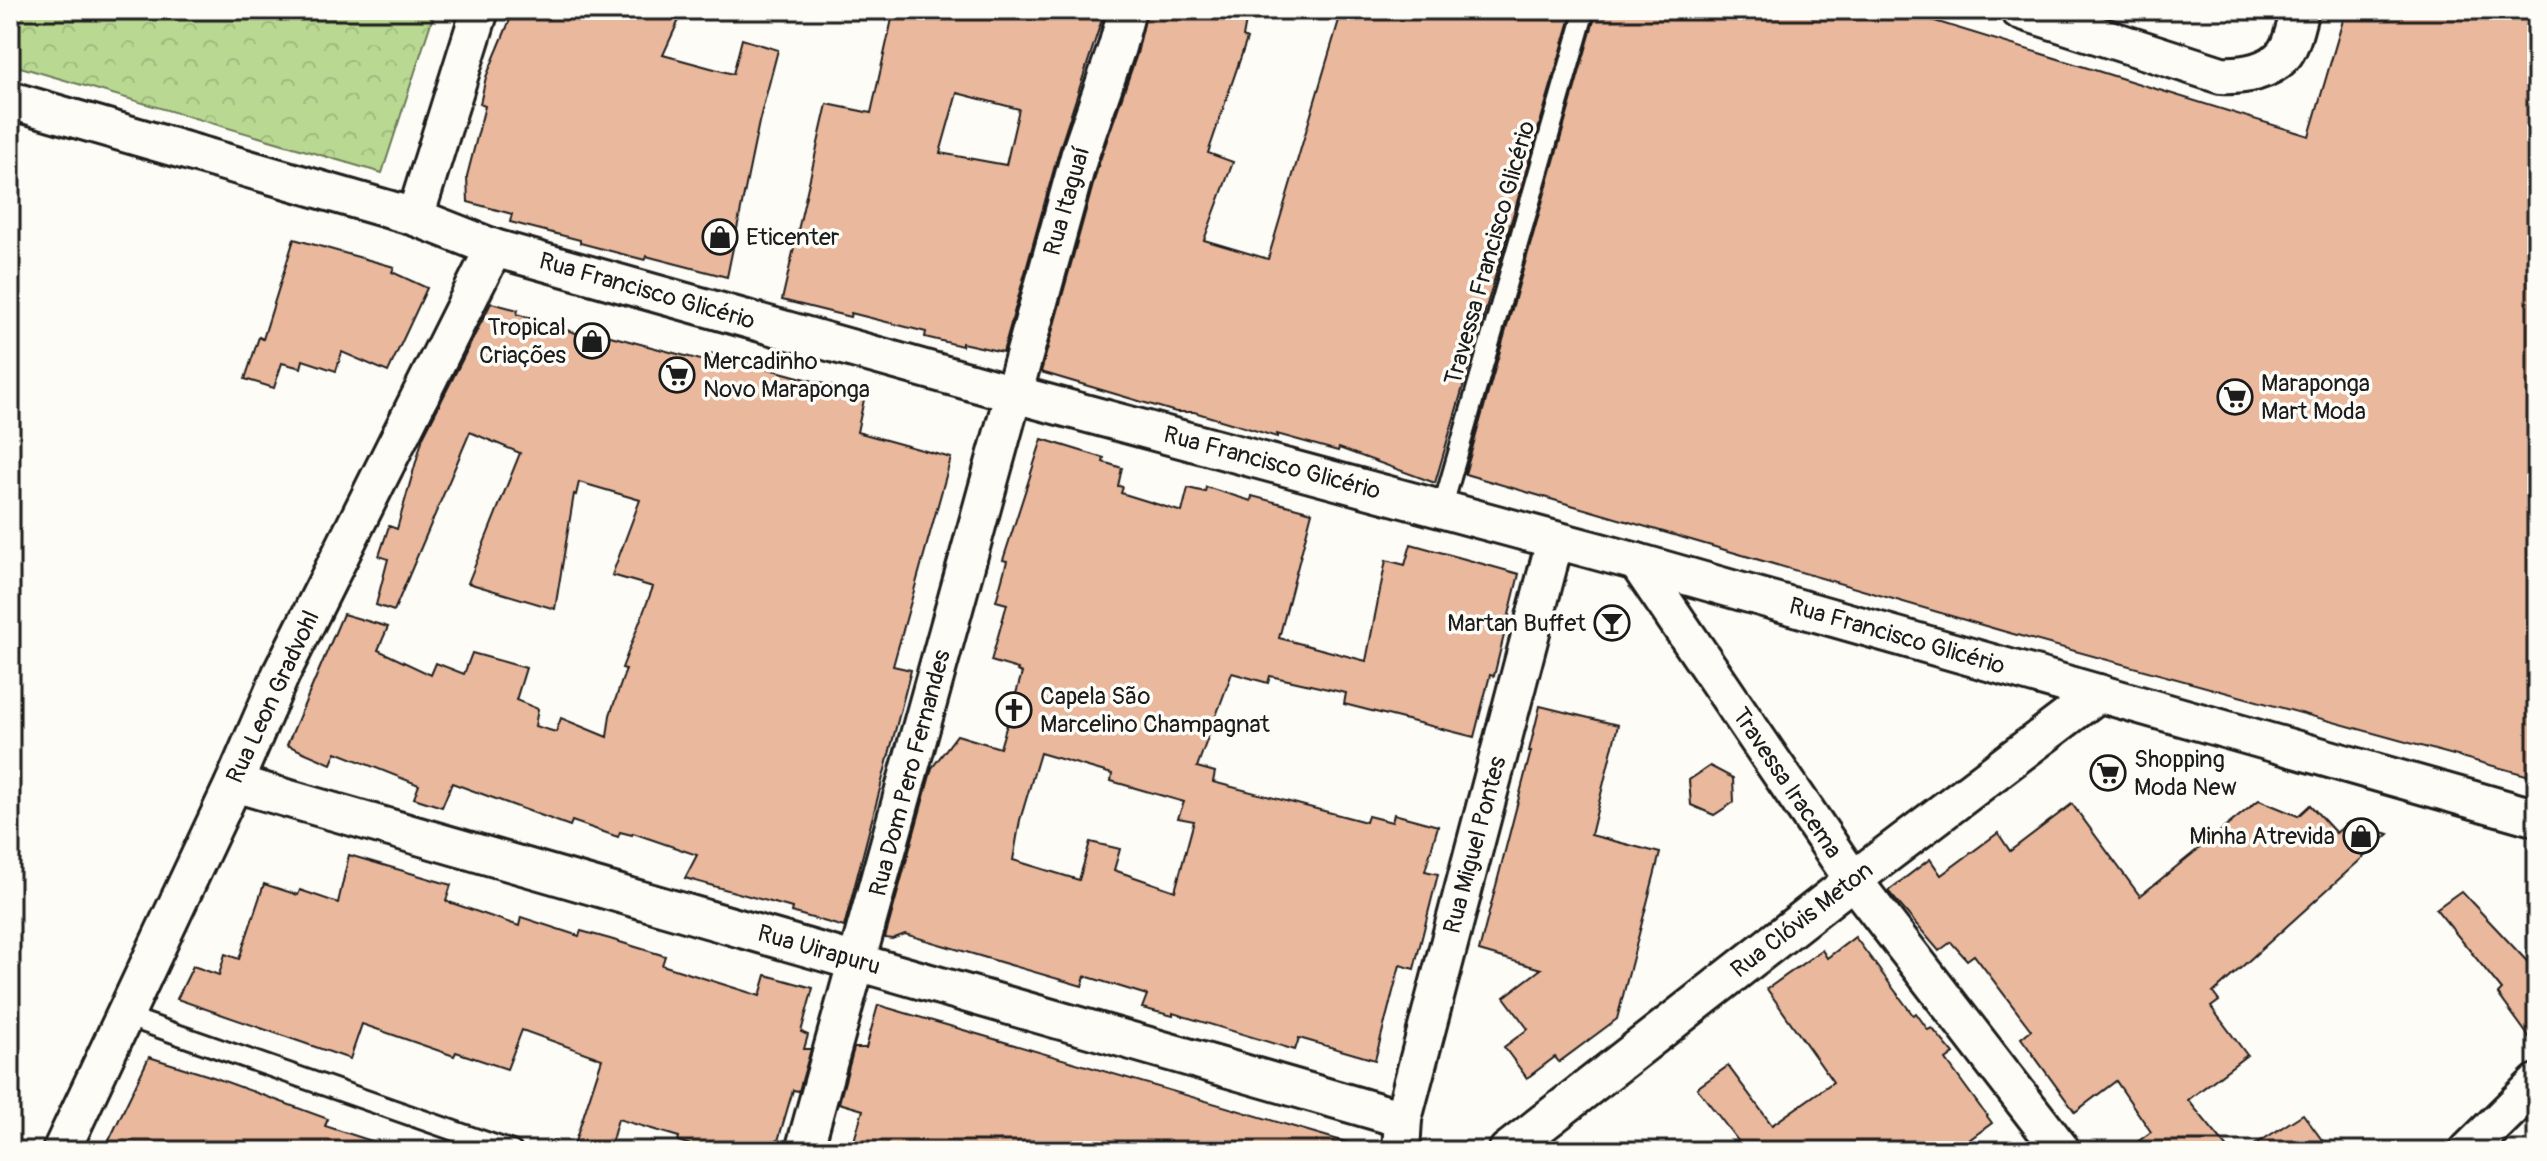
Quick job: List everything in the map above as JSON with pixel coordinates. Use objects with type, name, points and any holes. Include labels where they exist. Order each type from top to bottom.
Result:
[{"type":"street","points":[[415,217],[480,10]]},
{"type":"street","name":"Rua Itaguaí","points":[[1014,394],[1079,157],[1127,10]]},
{"type":"street","points":[[2019,10],[2221,75],[2236,76],[2258,71],[2286,52],[2300,10]]},
{"type":"street","name":"Rua Francisco Glicério","points":[[10,100],[415,217],[494,248],[1014,394],[1637,562],[2537,818]]},
{"type":"street","name":"Rua Leon Gradvohl","points":[[61,1151],[234,783],[281,674],[494,248]]},
{"type":"street","name":"Rua Dom Pero Fernandes","points":[[804,1151],[1014,394]]},
{"type":"street","name":"Rua Miguel Pontes","points":[[1402,1135],[1555,541]]},
{"type":"street","name":"Travessa Iracema","points":[[1637,562],[1853,880],[2062,1151]]},
{"type":"street","name":"Rua Clóvis Meton","points":[[1507,1151],[1853,880],[2099,693]]},
{"type":"street","name":"Rua Uirapuru","points":[[234,783],[858,961],[1402,1135]]},
{"type":"street","points":[[2468,1151],[2537,1083]]},
{"type":"lane","name":"Travessa Francisco Glicério","points":[[1442,509],[1585,10]]},
{"type":"lane","points":[[125,1016],[512,1151]]},
{"type":"green space","points":[[10,10],[435,10],[382,173],[10,64]]},
{"type":"building","points":[[514,10],[655,10],[679,20],[663,55],[733,74],[742,39],[778,50],[759,122],[727,277],[580,243],[580,240],[510,222],[512,214],[468,202],[467,176],[485,106],[480,104],[486,77]]},
{"type":"building","points":[[894,10],[1105,10],[1059,151],[1003,352],[962,343],[962,346],[925,337],[926,332],[782,300],[827,104],[871,113]],"holes":[[[957,93],[1019,109],[1006,165],[940,153]]]},
{"type":"building","points":[[1147,10],[1248,10],[1243,37],[1247,39],[1208,153],[1233,162],[1204,240],[1268,259],[1342,10],[1573,10],[1435,483],[1339,448],[1338,451],[1277,434],[1277,437],[1194,412],[1176,412],[1041,372],[1099,163],[1137,54]]},
{"type":"building","name":"Maraponga Mart Moda","points":[[1597,10],[1899,10],[2309,136],[2346,10],[2537,10],[2537,778],[2006,632],[1465,474]]},
{"type":"building","points":[[294,239],[394,267],[392,272],[427,288],[388,372],[342,352],[336,371],[303,360],[301,368],[282,363],[274,388],[245,379],[259,337],[263,339]]},
{"type":"building","points":[[491,303],[582,335],[584,329],[708,362],[710,353],[865,395],[857,432],[951,458],[893,666],[911,670],[844,927],[791,912],[792,908],[685,878],[697,855],[633,833],[620,832],[618,837],[572,821],[570,826],[452,783],[442,807],[414,798],[419,785],[336,752],[331,764],[287,745],[343,614],[388,627],[378,650],[431,675],[436,663],[464,674],[472,653],[526,668],[516,700],[538,709],[535,726],[556,732],[561,718],[607,737],[610,715],[626,669],[622,668],[653,587],[612,575],[640,500],[579,482],[574,494],[555,609],[468,583],[520,453],[470,432],[394,611],[376,605],[388,559],[379,556],[389,526],[397,529],[423,437]]},
{"type":"building","points":[[1042,439],[1104,458],[1103,462],[1122,468],[1118,486],[1123,487],[1121,493],[1182,512],[1188,488],[1205,492],[1206,487],[1251,501],[1252,496],[1312,512],[1279,638],[1366,661],[1386,560],[1405,565],[1411,544],[1519,574],[1494,676],[1490,675],[1474,737],[1344,704],[1346,693],[1270,676],[1268,683],[1232,673],[1197,767],[1215,772],[1213,782],[1366,822],[1368,816],[1392,822],[1394,814],[1438,826],[1425,871],[1438,874],[1414,969],[1400,965],[1375,1060],[1299,1038],[1295,1050],[1173,1013],[1173,1016],[1142,1008],[1147,995],[1085,976],[1082,986],[905,934],[885,938],[932,768],[957,735],[1000,748],[1022,673],[991,661],[1007,604],[996,601],[1007,561],[1003,560]],"holes":[[[1040,753],[1112,774],[1111,781],[1184,802],[1178,818],[1194,821],[1175,891],[1114,870],[1120,849],[1090,842],[1079,880],[1013,860],[1020,820]]]},
{"type":"building","points":[[1540,706],[1618,725],[1591,835],[1660,853],[1617,1019],[1559,1062],[1555,1057],[1527,1078],[1504,1047],[1528,1029],[1504,997],[1541,969],[1479,951]]},
{"type":"building","points":[[1710,766],[1733,778],[1734,802],[1714,815],[1691,805],[1689,780]]},
{"type":"building","points":[[2259,800],[2298,816],[2310,805],[2336,833],[2349,822],[2389,834],[2213,993],[2219,1001],[2211,1007],[2247,1055],[2188,1100],[2230,1151],[2125,1151],[2151,1132],[2116,1081],[2075,1112],[2021,1038],[2031,1030],[1974,955],[1967,960],[1951,942],[1939,951],[1888,891],[1930,859],[1941,875],[1998,833],[2010,851],[2072,804],[2140,896]]},
{"type":"building","points":[[349,855],[451,885],[446,901],[519,926],[521,917],[579,936],[581,931],[610,939],[665,956],[662,965],[760,996],[766,975],[813,988],[801,1032],[808,1035],[804,1049],[811,1049],[799,1091],[793,1090],[775,1151],[711,1151],[678,1141],[679,1137],[618,1119],[609,1151],[572,1151],[602,1059],[522,1030],[507,1069],[456,1052],[454,1056],[362,1024],[350,1059],[177,999],[193,966],[219,975],[225,954],[239,959],[264,884],[298,895],[300,890],[338,903]]},
{"type":"building","points":[[2461,891],[2537,972],[2537,1048],[2498,994],[2502,990],[2436,909]]},
{"type":"building","points":[[1855,937],[1913,1015],[1916,1013],[1928,1030],[1932,1028],[1954,1054],[1946,1060],[1992,1123],[1954,1151],[1735,1151],[1742,1146],[1697,1088],[1728,1066],[1772,1125],[1833,1082],[1767,989],[1822,950],[1827,958]]},
{"type":"building","points":[[878,1005],[1349,1143],[1348,1151],[851,1151],[863,1110],[839,1103],[854,1048],[866,1048]]},
{"type":"building","points":[[149,1057],[328,1119],[325,1126],[381,1144],[380,1151],[104,1151]]},
{"type":"building","points":[[2303,1114],[2330,1151],[2245,1151]]},
{"type":"place","name":"Eticenter","points":[[720,237]]},
{"type":"place","name":"Tropical Criações","points":[[592,341]]},
{"type":"place","name":"Mercadinho Novo Maraponga","points":[[677,375]]},
{"type":"place","name":"Maraponga Mart Moda","points":[[2235,397]]},
{"type":"place","name":"Martan Buffet","points":[[1612,623]]},
{"type":"place","name":"Capela São Marcelino Champagnat","points":[[1014,710]]},
{"type":"place","name":"Shopping Moda New","points":[[2108,773]]},
{"type":"place","name":"Minha Atrevida","points":[[2361,836]]}]
